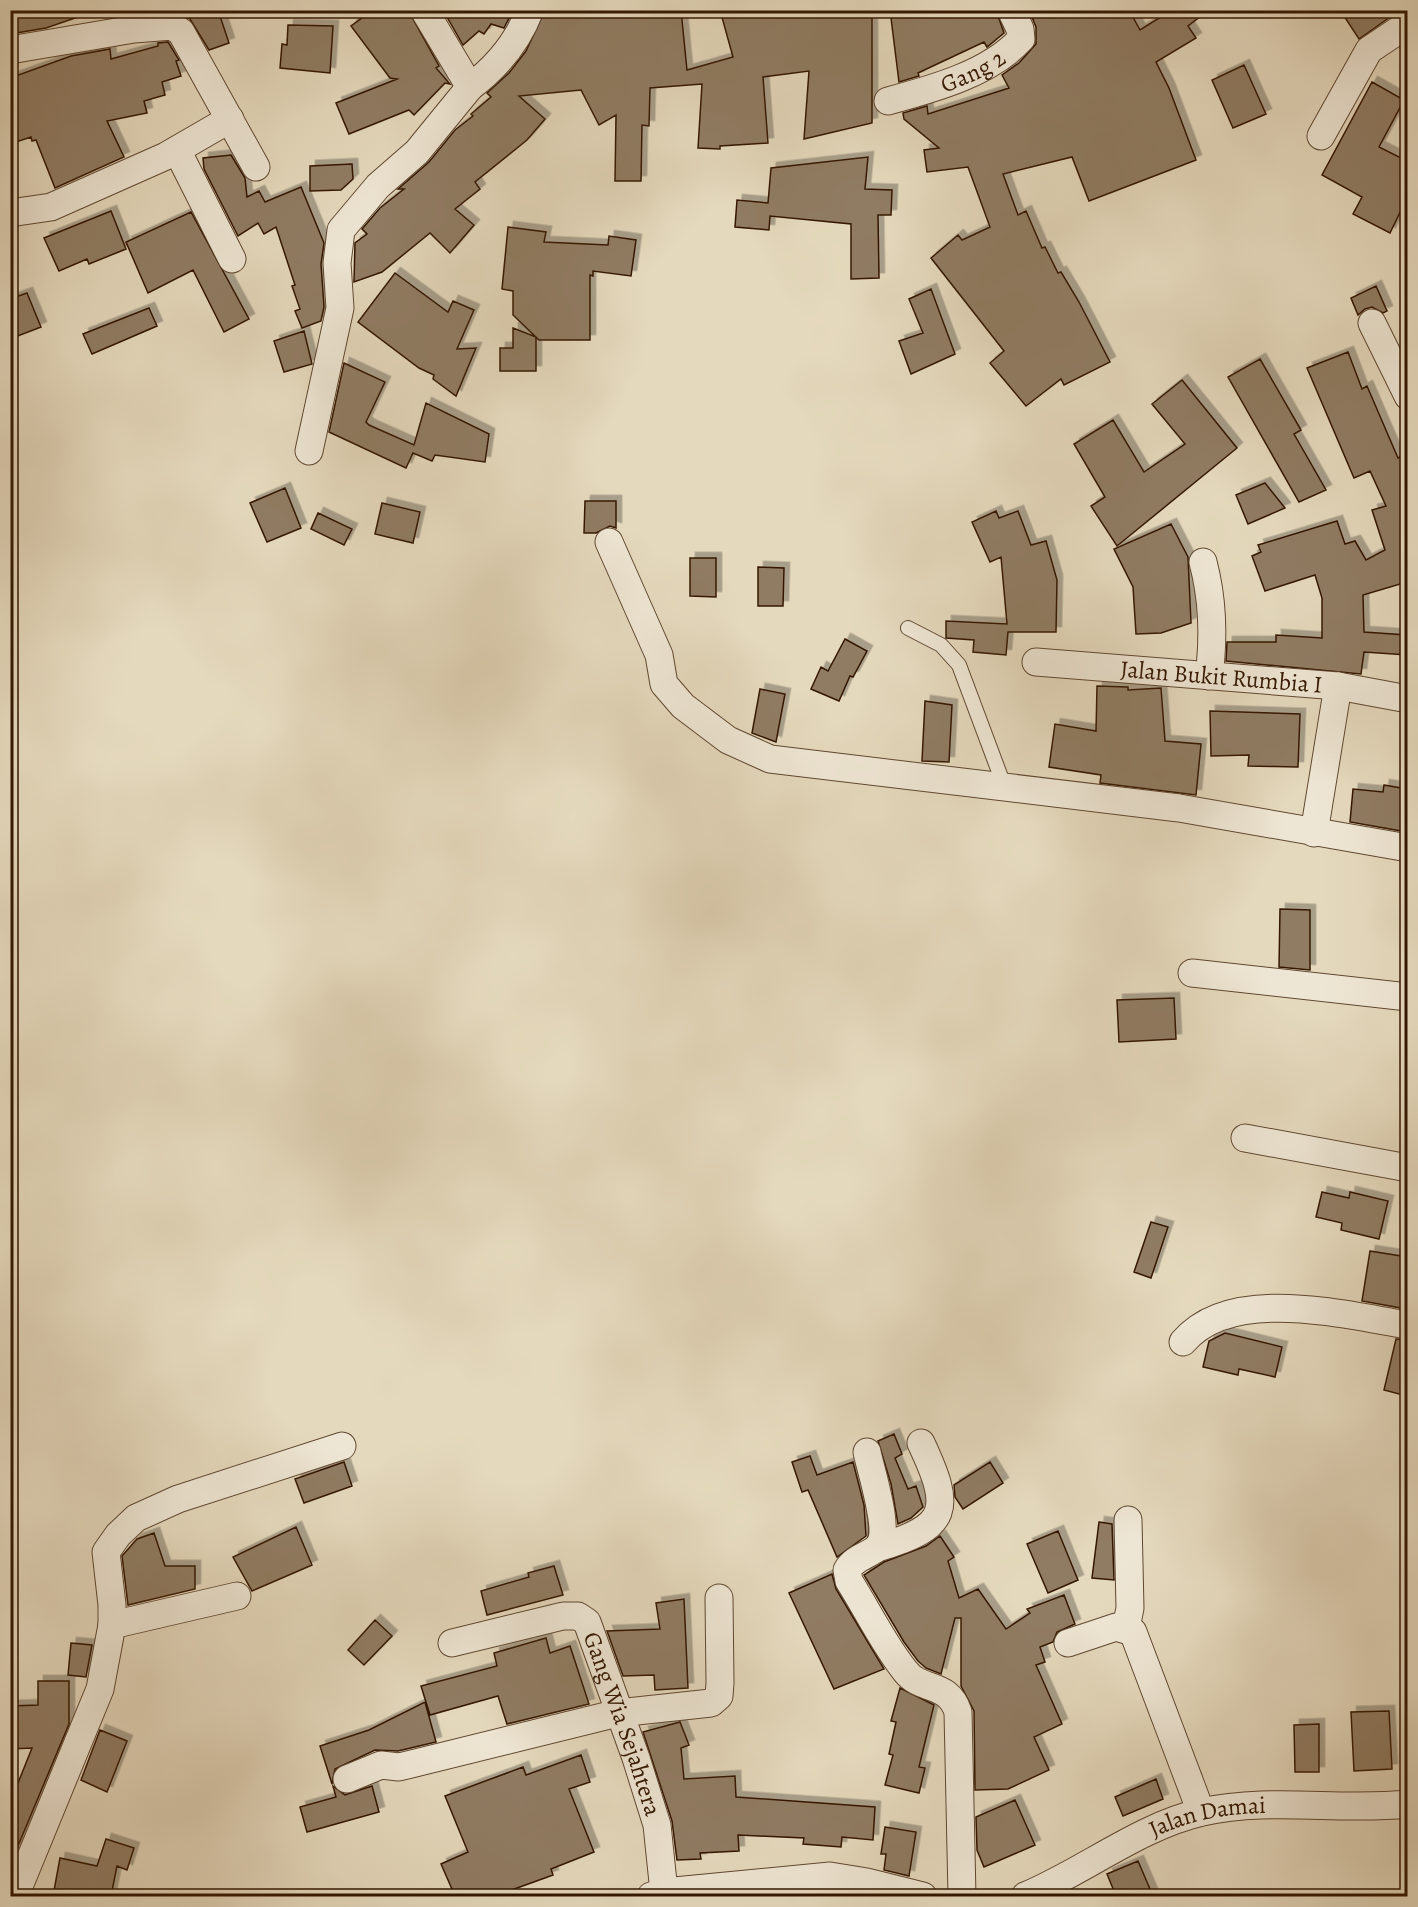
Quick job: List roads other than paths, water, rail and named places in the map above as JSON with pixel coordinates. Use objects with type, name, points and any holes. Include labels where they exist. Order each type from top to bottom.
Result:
[{"type":"street","points":[[424,10],[470,87]]},
{"type":"street","points":[[309,451],[340,308],[337,263],[341,230],[378,186],[417,152],[470,87],[486,76],[520,35],[531,10]]},
{"type":"street","name":"Gang 2","points":[[888,101],[944,83],[1006,52],[1021,39],[1020,29],[1011,10]]},
{"type":"street","points":[[10,50],[122,21],[172,26],[181,32],[256,167]]},
{"type":"street","points":[[1321,136],[1368,50],[1407,24]]},
{"type":"street","points":[[10,213],[51,207],[177,150],[230,119]]},
{"type":"street","points":[[177,150],[232,259]]},
{"type":"street","points":[[1372,323],[1407,396]]},
{"type":"street","points":[[609,542],[659,655],[664,684],[683,706],[728,740],[770,759],[1179,808],[1407,848]]},
{"type":"street","points":[[1203,562],[1208,582],[1213,635],[1209,676]]},
{"type":"street","name":"Jalan Bukit Rumbia I","points":[[1036,662],[1338,687],[1407,699]]},
{"type":"street","points":[[1314,833],[1338,687]]},
{"type":"street","points":[[1192,973],[1407,997]]},
{"type":"street","points":[[1245,1138],[1407,1168]]},
{"type":"street","points":[[1183,1342],[1194,1329],[1206,1323],[1240,1311],[1258,1308],[1305,1311],[1407,1325]]},
{"type":"street","points":[[921,1443],[938,1480],[942,1504],[935,1521],[909,1538],[877,1548],[851,1563],[847,1570],[849,1581],[907,1674],[944,1691],[954,1700],[958,1712],[962,1896]]},
{"type":"street","points":[[15,1896],[100,1689],[112,1625],[106,1552],[118,1535],[136,1518],[178,1499],[342,1446]]},
{"type":"street","points":[[867,1452],[884,1532],[877,1548]]},
{"type":"street","points":[[1126,1628],[1130,1608],[1128,1520]]},
{"type":"street","points":[[112,1625],[237,1596]]},
{"type":"street","points":[[347,1779],[381,1765],[399,1767],[618,1713],[711,1703],[719,1696],[719,1598]]},
{"type":"street","name":"Gang Wia Sejahtera","points":[[452,1643],[563,1616],[578,1616],[587,1622],[636,1758],[657,1825],[657,1894]]},
{"type":"street","points":[[1068,1643],[1116,1627],[1126,1628],[1133,1632],[1201,1812]]},
{"type":"street","name":"Jalan Damai","points":[[1025,1896],[1125,1844],[1201,1812],[1231,1808],[1407,1804]]},
{"type":"street","points":[[657,1894],[830,1876],[867,1882],[923,1896]]},
{"type":"lane","points":[[908,628],[941,645],[959,665],[1005,788]]}]
